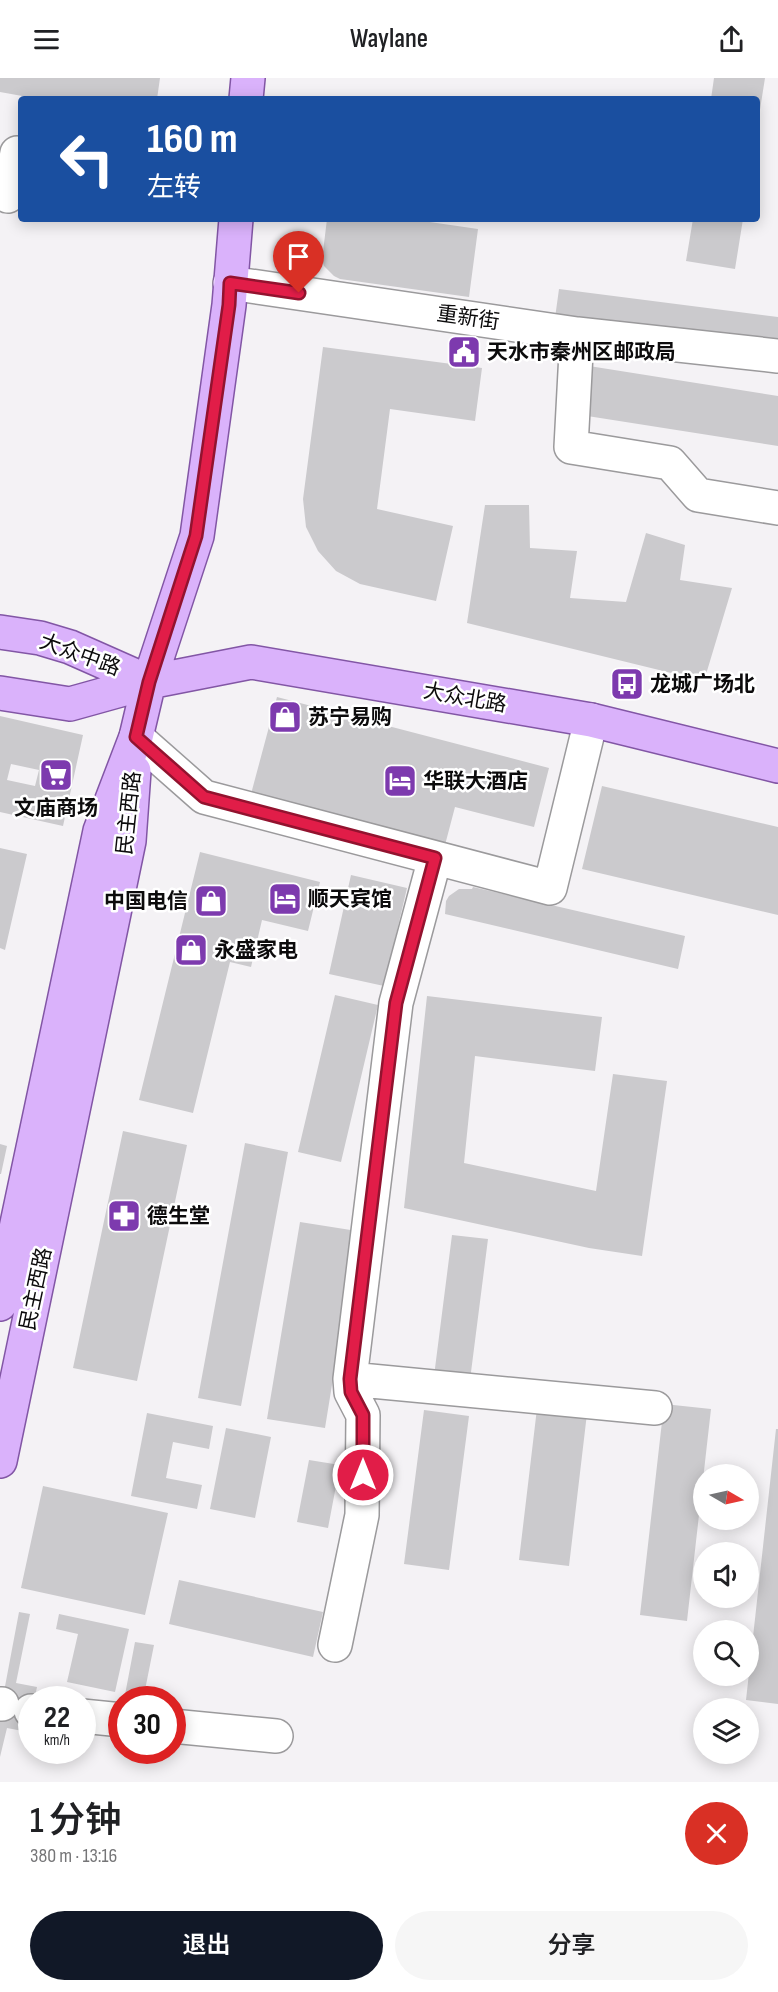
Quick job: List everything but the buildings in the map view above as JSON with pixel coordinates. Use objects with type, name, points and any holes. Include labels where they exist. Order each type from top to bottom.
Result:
[{"type":"main road","points":[[246,96],[248,78]]},
{"type":"main road","points":[[136,737],[149,682],[196,536],[229,305],[236,222]]},
{"type":"main road","name":"大众中路","points":[[0,632],[70,646],[149,682]]},
{"type":"main road","name":"大众北路","points":[[149,682],[251,662],[591,720],[778,766]]},
{"type":"main road","name":"大众中路","points":[[0,693],[70,704],[149,682]]},
{"type":"main road","name":"民主西路","points":[[0,1304],[100,831],[136,737]]},
{"type":"main road","name":"民主西路","points":[[0,1461],[129,841],[136,737]]},
{"type":"street","points":[[8,196],[17,153]]},
{"type":"street","name":"重新街","points":[[230,283],[577,334],[778,356]]},
{"type":"street","points":[[577,334],[571,447],[670,463],[698,495],[778,508]]},
{"type":"street","points":[[136,737],[204,797],[550,888],[591,720]]},
{"type":"street","points":[[335,1644],[362,1515],[363,1415],[351,1392],[350,1379],[396,1003],[435,858]]},
{"type":"street","points":[[350,1379],[655,1408]]},
{"type":"street","points":[[186,1727],[276,1737]]},
{"type":"place","name":"天水市秦州区邮政局","points":[[464,352]]},
{"type":"place","name":"龙城广场北","points":[[627,684]]},
{"type":"place","name":"苏宁易购","points":[[285,717]]},
{"type":"place","name":"文庙商场","points":[[56,775]]},
{"type":"place","name":"华联大酒店","points":[[400,781]]},
{"type":"place","name":"顺天宾馆","points":[[285,899]]},
{"type":"place","name":"中国电信","points":[[211,901]]},
{"type":"place","name":"永盛家电","points":[[191,950]]},
{"type":"place","name":"德生堂","points":[[124,1216]]},
{"type":"route","points":[[299,293],[230,283],[229,305],[196,536],[149,682],[136,737],[204,797],[435,858],[396,1003],[350,1379],[351,1392],[363,1415],[363,1475]]}]
